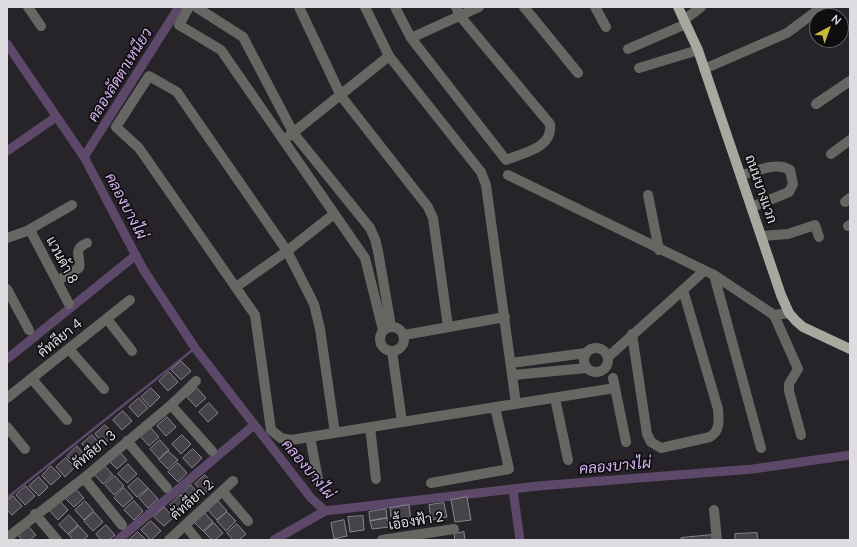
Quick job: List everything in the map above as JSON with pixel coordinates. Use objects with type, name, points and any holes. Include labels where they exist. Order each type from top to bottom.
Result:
[{"type":"main road","name":"ถนนบางแวก","points":[[678,7],[698,50],[781,295],[789,313],[803,327],[850,348]]},
{"type":"street","points":[[28,7],[41,26]]},
{"type":"street","points":[[189,7],[179,25],[221,50],[365,258],[387,328]]},
{"type":"street","points":[[196,7],[243,37],[294,132],[370,228],[376,239],[387,328],[379,338],[381,345],[392,351]]},
{"type":"street","points":[[299,7],[341,95],[428,207],[433,218],[448,328]]},
{"type":"street","points":[[364,7],[389,56],[481,172],[486,185],[516,404]]},
{"type":"street","points":[[395,7],[411,38],[506,160],[545,144],[551,132],[550,124],[458,11]]},
{"type":"street","points":[[411,38],[458,11],[479,7]]},
{"type":"street","points":[[524,7],[578,73]]},
{"type":"street","points":[[595,7],[606,28]]},
{"type":"street","points":[[628,49],[685,22],[701,7]]},
{"type":"street","points":[[704,69],[787,34],[822,7]]},
{"type":"street","points":[[639,68],[698,50]]},
{"type":"street","points":[[283,141],[389,56]]},
{"type":"street","points":[[335,433],[320,329],[314,304],[287,251],[177,92],[149,76],[116,127],[139,148],[255,314],[271,430],[281,438],[291,440],[335,433],[370,427],[495,407],[555,398],[615,388]]},
{"type":"street","points":[[816,104],[850,81]]},
{"type":"street","points":[[832,154],[850,140]]},
{"type":"street","points":[[741,176],[777,166],[784,166],[790,170],[793,184],[789,192],[752,207]]},
{"type":"street","points":[[508,175],[659,250],[709,273],[774,315],[798,369],[789,384],[789,391],[801,435]]},
{"type":"street","points":[[648,195],[659,250]]},
{"type":"street","points":[[7,238],[30,230],[72,206]]},
{"type":"street","points":[[236,287],[287,251],[334,214]]},
{"type":"street","points":[[762,236],[788,234],[815,225],[819,237]]},
{"type":"street","name":"แวนด้า 8","points":[[30,230],[69,304]]},
{"type":"street","points":[[57,281],[79,268],[78,251],[81,246],[87,243]]},
{"type":"street","points":[[608,357],[682,290],[709,273]]},
{"type":"street","points":[[709,273],[761,448]]},
{"type":"street","points":[[7,289],[29,330]]},
{"type":"street","points":[[632,334],[647,434],[651,442],[661,448],[714,435],[718,427],[718,409],[682,290]]},
{"type":"street","name":"คัทลียา 4","points":[[7,398],[130,300]]},
{"type":"street","points":[[774,315],[789,313]]},
{"type":"street","points":[[404,335],[505,318]]},
{"type":"street","points":[[106,319],[132,350]]},
{"type":"street","points":[[387,328],[399,329],[404,335]]},
{"type":"street","points":[[392,351],[402,346],[404,335]]},
{"type":"street","points":[[511,363],[586,353],[592,348],[600,348],[608,357],[608,365],[602,371],[594,372],[587,368],[513,375]]},
{"type":"street","points":[[69,349],[104,390]]},
{"type":"street","points":[[392,351],[402,422]]},
{"type":"street","points":[[586,353],[584,361],[587,368]]},
{"type":"street","points":[[613,378],[626,442]]},
{"type":"street","points":[[32,379],[67,420]]},
{"type":"street","name":"คัทลียา 3","points":[[7,538],[35,514],[84,478],[171,405],[196,381]]},
{"type":"street","points":[[555,398],[568,460]]},
{"type":"street","points":[[171,405],[212,451]]},
{"type":"street","points":[[431,483],[509,469],[495,407]]},
{"type":"street","points":[[7,426],[25,450]]},
{"type":"street","points":[[370,427],[376,479]]},
{"type":"street","points":[[310,437],[319,484]]},
{"type":"street","points":[[127,441],[167,488]]},
{"type":"street","points":[[84,478],[122,525]]},
{"type":"street","name":"คัทลียา 2","points":[[168,540],[223,492],[233,481]]},
{"type":"street","points":[[223,492],[248,521]]},
{"type":"street","points":[[714,510],[718,540]]},
{"type":"street","points":[[35,514],[57,540]]},
{"type":"street","points":[[185,525],[198,540]]},
{"type":"street","name":"เอื้องฟ้า 2","points":[[382,540],[454,529]]},
{"type":"building","points":[[181,361],[191,371],[181,380],[171,370]]},
{"type":"building","points":[[169,372],[178,382],[168,391],[159,381]]},
{"type":"building","points":[[151,388],[160,397],[150,407],[141,397]]},
{"type":"building","points":[[197,388],[206,398],[196,407],[187,397]]},
{"type":"building","points":[[139,398],[148,408],[138,417],[129,407]]},
{"type":"building","points":[[209,403],[218,413],[208,422],[199,412]]},
{"type":"building","points":[[123,411],[132,421],[122,430],[113,420]]},
{"type":"building","points":[[167,417],[176,427],[166,436],[157,426]]},
{"type":"building","points":[[105,425],[114,435],[104,444],[95,434]]},
{"type":"building","points":[[150,427],[159,437],[149,446],[140,436]]},
{"type":"building","points":[[92,435],[101,445],[91,454],[82,444]]},
{"type":"building","points":[[182,435],[191,444],[181,454],[172,444]]},
{"type":"building","points":[[160,440],[169,450],[159,459],[150,449]]},
{"type":"building","points":[[77,446],[86,456],[76,465],[67,456]]},
{"type":"building","points":[[193,449],[202,458],[192,468],[183,458]]},
{"type":"building","points":[[118,450],[127,460],[117,469],[108,460]]},
{"type":"building","points":[[168,451],[178,460],[168,469],[159,460]]},
{"type":"building","points":[[66,458],[75,467],[65,477],[56,467]]},
{"type":"building","points":[[178,463],[187,473],[178,482],[168,472]]},
{"type":"building","points":[[128,464],[137,474],[127,483],[118,474]]},
{"type":"building","points":[[104,465],[113,475],[103,484],[94,474]]},
{"type":"building","points":[[51,466],[61,476],[51,485],[42,476]]},
{"type":"building","points":[[205,475],[214,485],[204,494],[195,484]]},
{"type":"building","points":[[115,476],[124,486],[114,495],[105,485]]},
{"type":"building","points":[[39,477],[48,487],[39,496],[29,486]]},
{"type":"building","points":[[138,478],[148,488],[137,497],[128,487]]},
{"type":"building","points":[[191,485],[200,495],[190,504],[181,495]]},
{"type":"building","points":[[26,486],[35,496],[25,505],[16,495]]},
{"type":"building","points":[[75,488],[84,498],[74,507],[65,498]]},
{"type":"building","points":[[124,488],[133,498],[123,507],[114,498]]},
{"type":"building","points":[[149,489],[158,499],[148,508],[139,498]]},
{"type":"building","points":[[180,495],[189,505],[179,514],[170,505]]},
{"type":"building","points":[[13,496],[22,506],[12,515],[7,510],[7,501]]},
{"type":"building","points":[[467,497],[471,520],[455,522],[451,500]]},
{"type":"building","points":[[59,500],[68,510],[58,520],[49,510]]},
{"type":"building","points":[[85,501],[94,511],[84,520],[75,510]]},
{"type":"building","points":[[134,501],[143,511],[134,520],[124,510]]},
{"type":"building","points":[[218,501],[227,511],[217,520],[208,510]]},
{"type":"building","points":[[444,503],[447,517],[431,520],[429,505]]},
{"type":"building","points":[[409,505],[411,521],[392,524],[390,508]]},
{"type":"building","points":[[164,507],[174,517],[164,526],[154,517]]},
{"type":"building","points":[[386,509],[387,518],[370,521],[369,512]]},
{"type":"building","points":[[94,512],[103,522],[93,531],[84,521]]},
{"type":"building","points":[[204,512],[213,522],[203,531],[194,522]]},
{"type":"building","points":[[227,512],[236,521],[226,531],[217,521]]},
{"type":"building","points":[[69,515],[78,525],[68,534],[59,525]]},
{"type":"building","points":[[363,516],[364,530],[350,532],[348,517]]},
{"type":"building","points":[[387,518],[389,527],[372,529],[370,521]]},
{"type":"building","points":[[344,520],[347,536],[334,539],[331,523]]},
{"type":"building","points":[[151,521],[161,531],[151,540],[141,530]]},
{"type":"building","points":[[214,523],[223,533],[215,540],[212,540],[204,532]]},
{"type":"building","points":[[237,524],[246,534],[239,540],[233,540],[227,533]]},
{"type":"building","points":[[27,525],[36,535],[30,540],[22,540],[17,534]]},
{"type":"building","points":[[106,525],[115,535],[109,540],[101,540],[96,534]]},
{"type":"building","points":[[79,526],[88,536],[83,540],[73,540],[69,535]]},
{"type":"building","points":[[138,532],[146,540],[129,540]]},
{"type":"building","points":[[464,532],[465,540],[455,540],[454,534]]},
{"type":"building","points":[[757,533],[758,540],[735,540],[735,534]]},
{"type":"building","points":[[712,535],[712,540],[681,540],[681,538]]},
{"type":"waterway","name":"คลองลัดตาเหนียว","points":[[84,157],[179,7]]},
{"type":"waterway","name":"คลองบางไผ่","points":[[7,44],[84,157],[143,269],[195,348],[311,498],[325,511],[538,486],[753,469],[850,455]]},
{"type":"waterway","points":[[7,151],[56,117]]},
{"type":"waterway","points":[[7,359],[136,255]]},
{"type":"waterway","points":[[7,498],[195,348]]},
{"type":"waterway","points":[[118,540],[254,425]]},
{"type":"waterway","points":[[513,490],[520,540]]},
{"type":"waterway","points":[[274,540],[325,511]]}]
